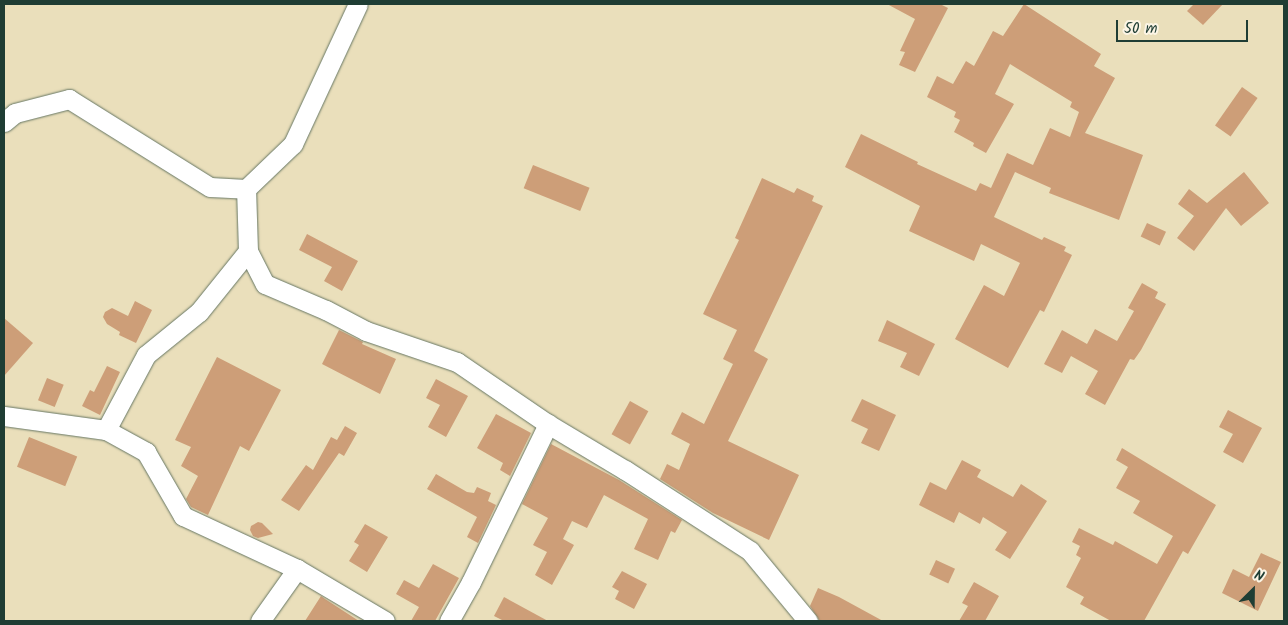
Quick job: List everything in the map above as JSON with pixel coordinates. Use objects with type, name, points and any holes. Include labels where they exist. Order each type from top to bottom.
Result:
[{"type":"street","points":[[4,122],[16,114],[69,99],[210,187],[246,188],[294,144],[358,4]]},
{"type":"street","points":[[246,188],[248,251],[265,284],[326,310],[366,331],[457,362],[548,424],[625,470],[750,550],[808,621]]},
{"type":"street","points":[[106,430],[146,355],[199,312],[248,251]]},
{"type":"street","points":[[4,416],[106,430],[146,452],[183,516],[297,569],[385,621]]},
{"type":"street","points":[[449,621],[548,424]]},
{"type":"street","points":[[260,621],[297,569]]},
{"type":"building","points":[[887,4],[940,4],[948,8],[915,72],[899,65],[905,52],[900,51],[915,19]]},
{"type":"building","points":[[1024,4],[1101,54],[1094,66],[1115,78],[1085,133],[1143,155],[1119,220],[1049,193],[1051,188],[1015,172],[994,217],[1042,240],[1044,237],[1066,247],[1064,251],[1072,255],[1044,312],[1040,310],[1008,368],[955,339],[984,285],[1004,296],[1020,263],[981,244],[974,261],[909,231],[920,206],[845,167],[861,134],[918,162],[917,164],[976,191],[980,183],[991,188],[1007,153],[1033,165],[1050,128],[1070,137],[1079,112],[1070,107],[1072,102],[1010,64],[995,94],[1014,104],[986,153],[973,146],[974,143],[954,132],[960,120],[954,117],[956,112],[927,97],[937,76],[953,84],[966,61],[974,66],[993,31],[1003,36]]},
{"type":"building","points":[[1194,4],[1223,4],[1203,25],[1187,11]]},
{"type":"building","points":[[1242,87],[1258,98],[1231,136],[1215,126]]},
{"type":"building","points":[[533,165],[590,188],[580,211],[524,188]]},
{"type":"building","points":[[1244,172],[1269,203],[1241,226],[1226,208],[1194,251],[1177,238],[1194,216],[1178,204],[1189,189],[1207,203]]},
{"type":"building","points":[[762,178],[794,193],[797,188],[814,196],[812,201],[823,206],[754,351],[768,359],[728,441],[799,475],[769,540],[713,513],[660,479],[667,464],[679,470],[690,444],[671,434],[682,412],[704,424],[733,364],[723,359],[737,330],[703,314],[739,240],[735,238]]},
{"type":"building","points":[[1147,223],[1166,232],[1160,245],[1141,237]]},
{"type":"building","points":[[307,234],[358,261],[342,291],[324,281],[332,267],[299,250]]},
{"type":"building","points":[[1142,283],[1158,292],[1155,298],[1166,304],[1141,350],[1134,360],[1130,359],[1105,405],[1085,394],[1098,371],[1071,356],[1062,373],[1044,364],[1062,330],[1087,344],[1095,329],[1117,341],[1134,311],[1128,308]]},
{"type":"building","points":[[135,301],[152,310],[136,343],[119,335],[120,332],[107,324],[103,317],[105,312],[112,308],[128,316]]},
{"type":"building","points":[[4,318],[33,343],[4,376]]},
{"type":"building","points":[[887,320],[935,344],[919,376],[900,367],[907,353],[878,341]]},
{"type":"building","points":[[339,330],[363,342],[362,344],[396,359],[380,394],[322,364]]},
{"type":"building","points":[[217,357],[281,390],[249,451],[240,446],[208,515],[191,507],[186,499],[198,476],[181,466],[191,447],[175,440]]},
{"type":"building","points":[[107,366],[120,372],[100,415],[82,406],[90,390],[94,392]]},
{"type":"building","points":[[47,378],[64,385],[55,407],[38,400]]},
{"type":"building","points":[[436,379],[468,396],[446,437],[428,427],[440,405],[426,398]]},
{"type":"building","points":[[862,399],[896,415],[879,451],[861,443],[868,429],[851,421]]},
{"type":"building","points":[[630,401],[648,411],[630,444],[612,434]]},
{"type":"building","points":[[1228,410],[1262,428],[1243,463],[1223,452],[1233,434],[1219,427]]},
{"type":"building","points":[[496,414],[531,433],[510,476],[500,470],[503,463],[477,448]]},
{"type":"building","points":[[345,426],[357,433],[344,456],[339,453],[299,511],[281,500],[306,465],[313,470],[331,437],[337,440]]},
{"type":"building","points":[[29,437],[77,456],[65,486],[17,467]]},
{"type":"building","points":[[551,444],[619,480],[682,520],[675,533],[671,531],[658,560],[634,549],[648,519],[604,495],[587,528],[572,521],[563,539],[574,545],[552,585],[535,575],[547,552],[533,545],[548,518],[522,504]]},
{"type":"building","points":[[1122,448],[1216,505],[1188,554],[1183,551],[1144,621],[1111,621],[1080,604],[1084,597],[1066,587],[1081,558],[1076,555],[1080,546],[1072,542],[1079,528],[1113,545],[1115,541],[1157,564],[1173,536],[1133,513],[1140,501],[1116,488],[1128,467],[1116,460]]},
{"type":"building","points":[[962,460],[981,470],[977,477],[1013,497],[1021,484],[1047,501],[1010,559],[995,550],[1007,532],[983,517],[980,524],[959,512],[954,523],[919,505],[930,482],[946,490]]},
{"type":"building","points":[[436,474],[467,492],[474,493],[477,487],[491,493],[488,501],[496,505],[478,543],[467,537],[477,517],[427,489]]},
{"type":"building","points":[[258,522],[262,523],[273,534],[258,538],[253,536],[250,530],[251,526]]},
{"type":"building","points":[[365,524],[388,537],[367,572],[349,561],[359,545],[354,542]]},
{"type":"building","points":[[1261,553],[1281,562],[1258,611],[1222,593],[1233,569],[1249,577]]},
{"type":"building","points":[[936,560],[955,569],[948,583],[929,575]]},
{"type":"building","points":[[433,564],[459,578],[435,621],[411,621],[419,607],[396,594],[404,580],[419,588]]},
{"type":"building","points":[[622,571],[647,584],[634,609],[615,599],[619,591],[612,587]]},
{"type":"building","points":[[974,582],[999,596],[985,621],[959,621],[968,606],[962,603]]},
{"type":"building","points":[[818,588],[883,621],[819,620],[810,606]]},
{"type":"building","points":[[321,596],[325,599],[359,621],[305,621]]},
{"type":"building","points":[[504,597],[548,621],[504,621],[494,616]]}]
